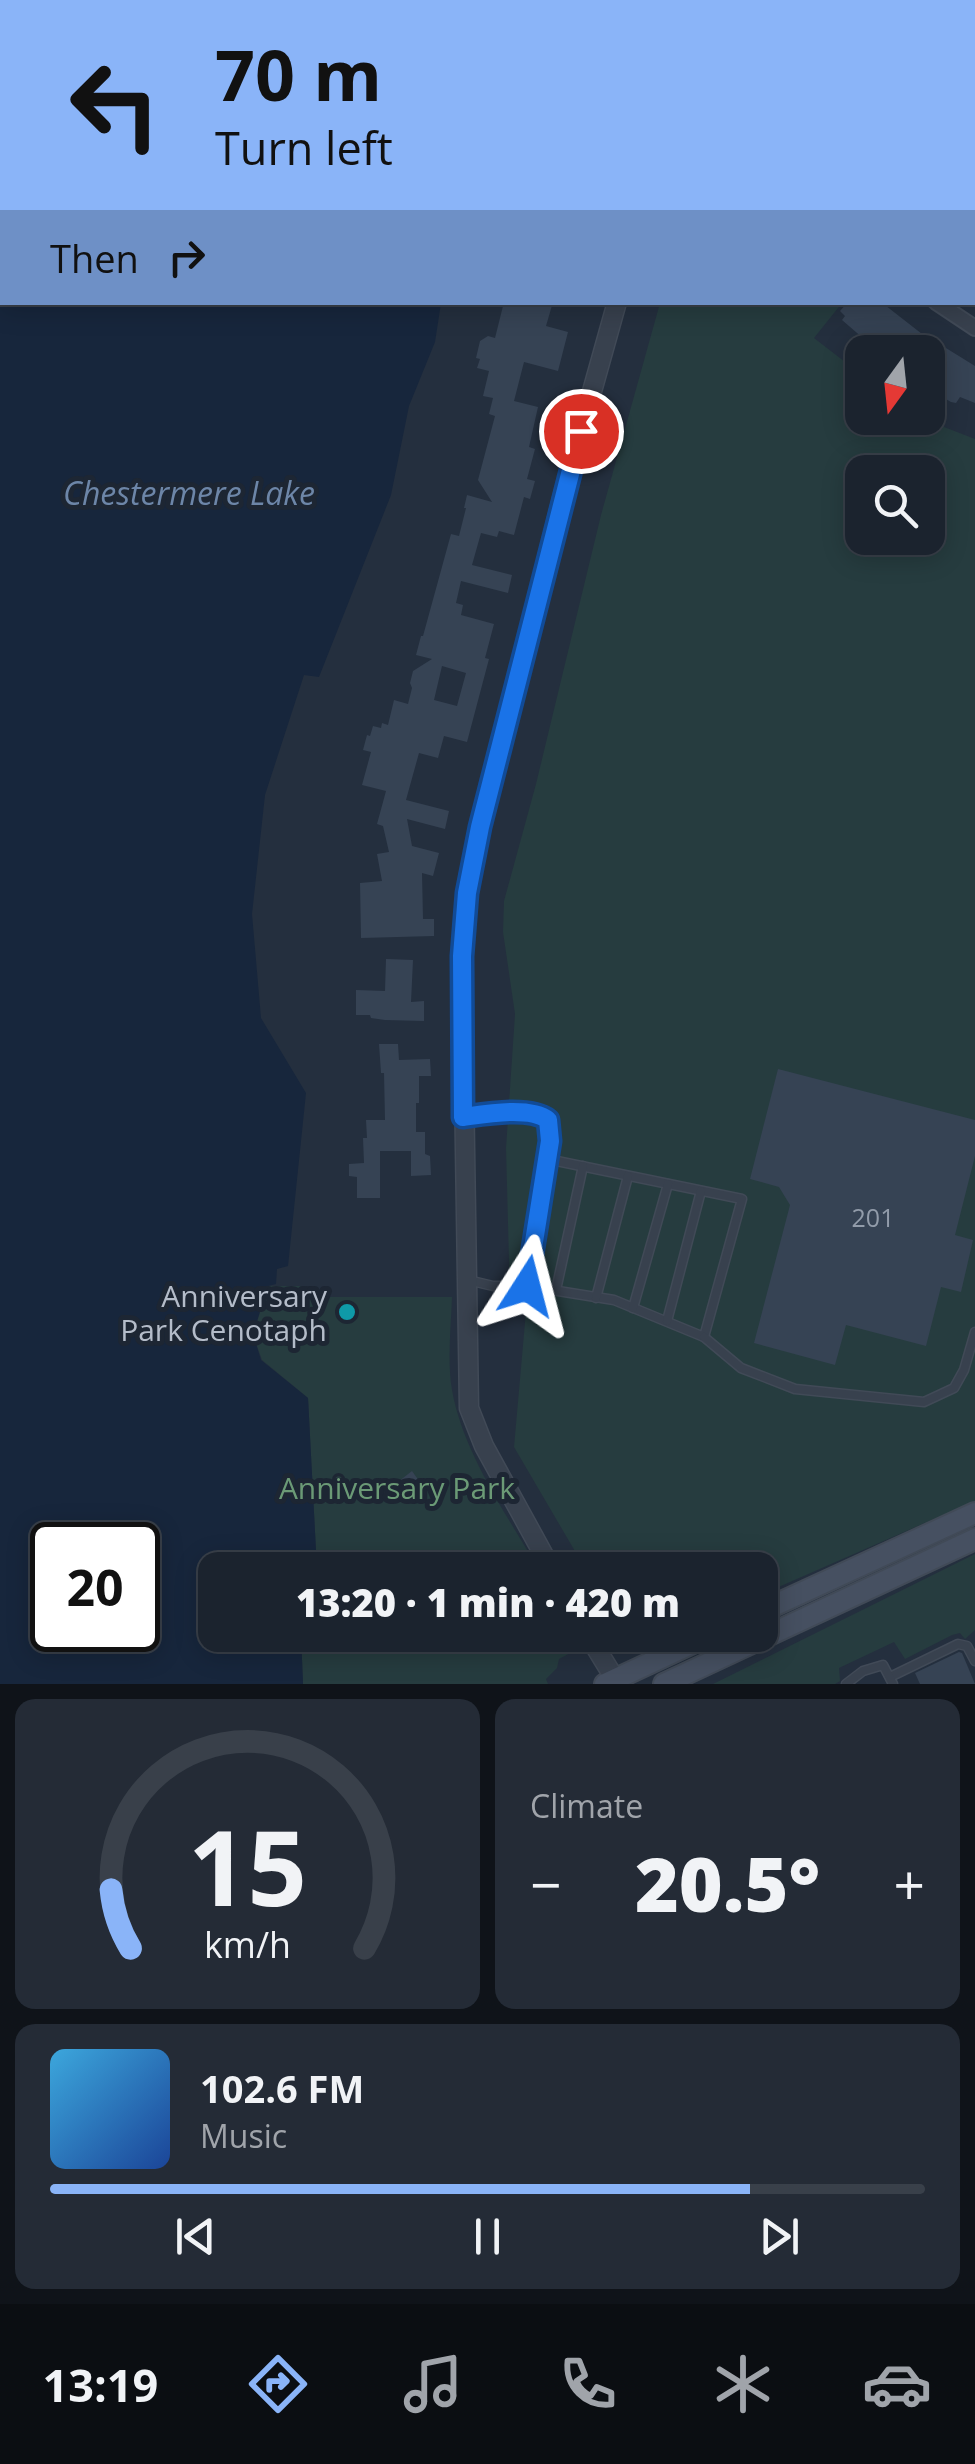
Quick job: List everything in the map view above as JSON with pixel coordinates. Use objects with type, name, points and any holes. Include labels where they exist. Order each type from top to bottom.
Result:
[{"type":"main road","points":[[778,1604],[975,1513]]},
{"type":"main road","points":[[664,1684],[975,1539]]},
{"type":"main road","points":[[612,1682],[675,1652]]},
{"type":"street","points":[[542,1552],[484,1446],[468,1408],[462,956],[467,893],[480,827],[558,514],[616,305]]},
{"type":"street","points":[[940,305],[975,328]]},
{"type":"street","points":[[597,1652],[612,1682]]},
{"type":"lane","points":[[463,1117],[502,1112],[543,1114],[548,1120],[550,1141],[527,1286]]},
{"type":"lane","points":[[546,1158],[742,1199],[704,1337]]},
{"type":"lane","points":[[556,1290],[582,1166]]},
{"type":"lane","points":[[596,1298],[628,1176]]},
{"type":"lane","points":[[633,1308],[668,1184]]},
{"type":"lane","points":[[666,1322],[701,1191]]},
{"type":"lane","points":[[468,1280],[614,1300],[704,1337],[741,1368],[796,1389],[924,1402],[954,1388],[964,1370],[975,1332]]},
{"type":"lane","points":[[846,1684],[864,1671],[883,1665],[891,1680],[958,1644],[967,1646],[975,1662]]},
{"type":"green space","points":[[659,305],[840,305],[814,338],[845,362],[845,435],[945,435],[945,427],[975,439],[975,1501],[778,1587],[778,1552],[575,1552],[514,1447],[526,1311],[510,1299],[506,1148],[515,1014],[503,932],[504,901],[601,515]]},
{"type":"green space","name":"Anniversary Park","points":[[268,1286],[306,1286],[308,1297],[452,1297],[450,1367],[458,1414],[488,1483],[528,1552],[316,1552],[308,1398],[262,1360],[253,1335]]},
{"type":"green space","points":[[975,1554],[975,1630],[965,1639],[960,1633],[952,1635],[905,1659],[894,1642],[839,1668],[840,1681],[835,1684],[713,1684]]},
{"type":"green space","points":[[302,1652],[572,1652],[559,1659],[557,1668],[546,1679],[548,1684],[303,1684]]},
{"type":"water","name":"Chestermere Lake","points":[[0,305],[441,305],[435,342],[409,406],[391,495],[319,677],[304,675],[265,795],[252,914],[261,1018],[306,1093],[288,1266],[277,1269],[276,1284],[268,1286],[253,1334],[261,1360],[308,1398],[316,1552],[198,1552],[198,1652],[302,1652],[303,1684],[0,1684]]},
{"type":"building","points":[[503,305],[552,305],[546,326],[568,332],[558,371],[524,362],[514,401],[538,407],[529,447],[535,449],[527,479],[535,481],[530,499],[524,497],[514,535],[499,531],[497,537],[481,533],[472,565],[512,575],[508,593],[461,581],[456,603],[463,605],[461,615],[494,624],[467,742],[444,736],[438,758],[419,753],[406,800],[449,811],[445,829],[407,819],[412,846],[439,853],[433,876],[422,873],[423,919],[434,919],[434,936],[361,938],[360,883],[382,881],[377,854],[389,852],[383,826],[377,824],[386,791],[362,785],[371,752],[363,750],[367,735],[370,736],[373,726],[388,725],[394,700],[408,704],[413,671],[432,659],[416,655],[451,534],[459,536],[467,495],[492,502],[478,480],[495,416],[489,414],[493,398],[483,396],[489,371],[477,368],[480,359],[476,358],[480,341],[488,336],[495,338]],"holes":[[[442,666],[466,673],[457,706],[434,700]]]},
{"type":"building","points":[[845,305],[885,305],[923,335],[859,335],[842,320],[845,316],[840,311]]},
{"type":"building","points":[[945,347],[975,366],[975,403],[960,397],[956,403],[945,399]]},
{"type":"building","points":[[386,959],[413,960],[411,1002],[424,1001],[424,1021],[356,1015],[356,990],[385,991]]},
{"type":"building","points":[[379,1044],[398,1044],[399,1060],[430,1059],[431,1076],[419,1076],[416,1132],[425,1132],[425,1154],[430,1156],[431,1175],[411,1176],[411,1151],[380,1151],[380,1198],[357,1198],[357,1177],[349,1176],[349,1164],[364,1163],[366,1120],[385,1120]]},
{"type":"building","points":[[778,1069],[975,1120],[975,1156],[955,1235],[973,1240],[961,1292],[941,1287],[926,1346],[846,1325],[835,1365],[754,1343],[790,1205],[779,1187],[750,1179]]},
{"type":"building","points":[[412,1471],[424,1488],[407,1502],[394,1485]]},
{"type":"building","points":[[959,1652],[975,1684],[920,1684],[915,1673]]},
{"type":"place","name":"Anniversary Park Cenotaph","points":[[347,1312]]},
{"type":"route","points":[[527,1286],[550,1141],[548,1120],[543,1114],[502,1112],[463,1117],[462,956],[467,893],[480,827],[581,431]]}]
